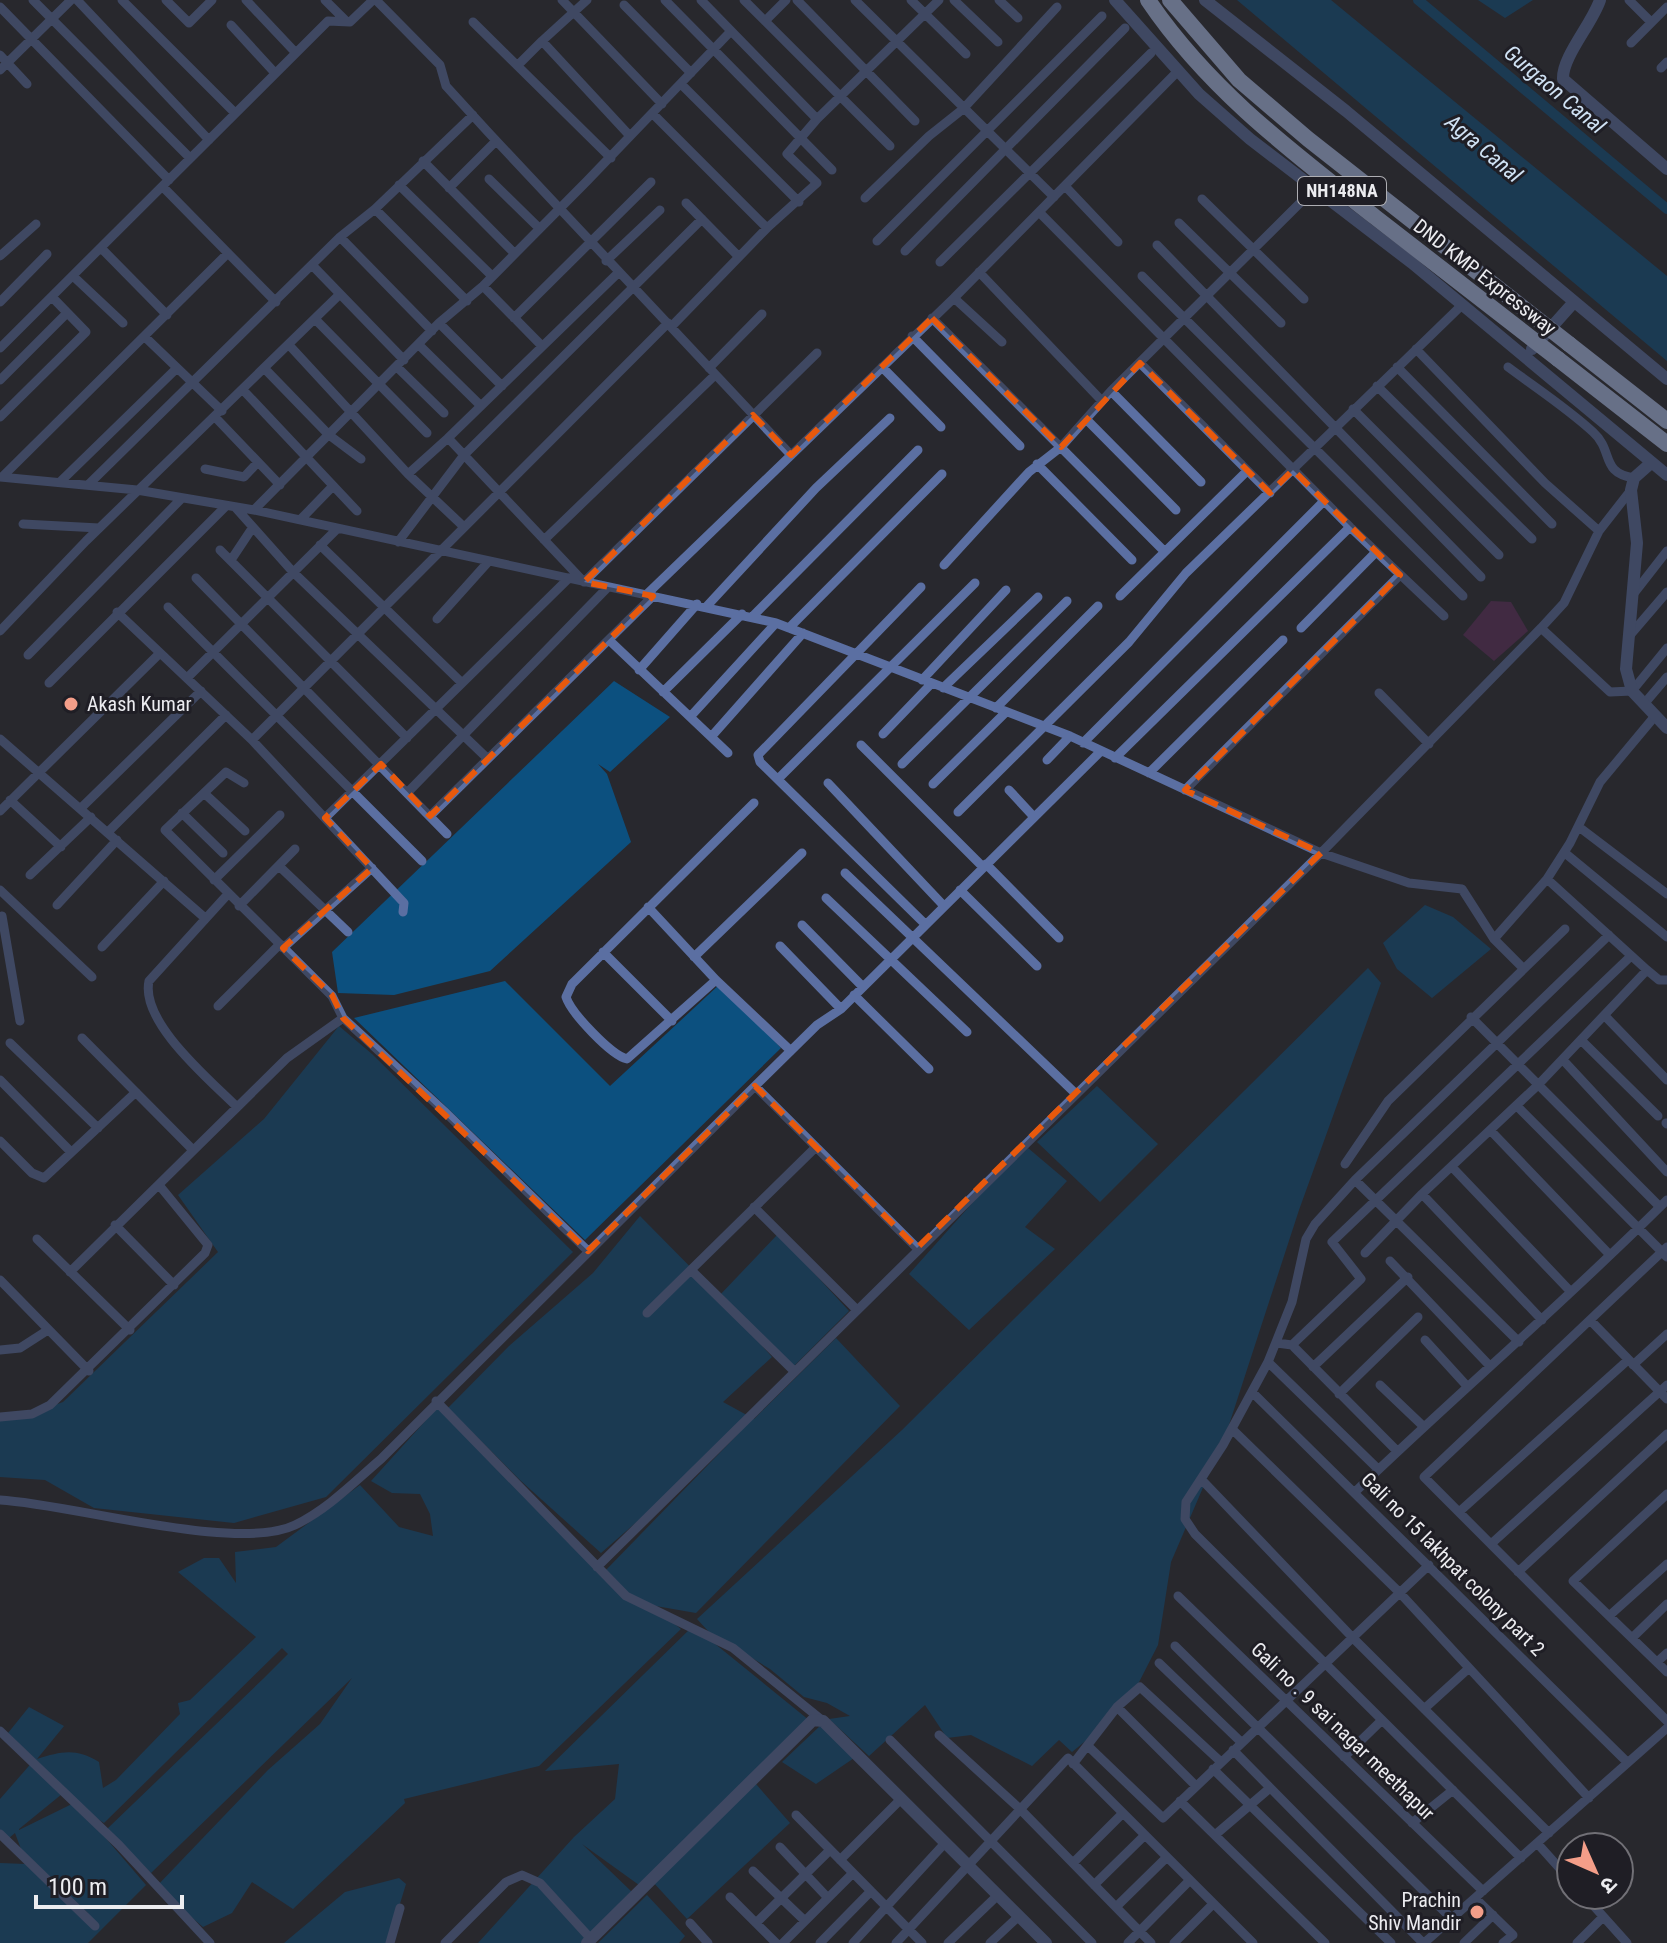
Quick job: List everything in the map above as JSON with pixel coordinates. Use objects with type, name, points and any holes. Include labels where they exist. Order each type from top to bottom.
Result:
[{"type":"highway","name":"DND KMP Expressway","points":[[1148,0],[1208,76],[1285,146],[1667,444]]},
{"type":"highway","name":"DND KMP Expressway","points":[[1170,0],[1239,80],[1296,130],[1667,421]]},
{"type":"street","points":[[33,0],[190,158]]},
{"type":"street","points":[[4,66],[74,0],[209,140]]},
{"type":"street","points":[[122,0],[235,113]]},
{"type":"street","points":[[166,0],[189,23],[212,0]]},
{"type":"street","points":[[246,0],[295,52]]},
{"type":"street","points":[[325,0],[347,22]]},
{"type":"street","points":[[1,344],[52,297],[330,19],[347,22],[374,0],[440,65],[446,86],[496,141],[791,455]]},
{"type":"street","points":[[562,0],[662,104]]},
{"type":"street","points":[[518,65],[587,0]]},
{"type":"street","points":[[665,0],[832,170]]},
{"type":"street","points":[[701,0],[817,119]]},
{"type":"street","points":[[744,0],[890,146]]},
{"type":"street","points":[[765,21],[786,0]]},
{"type":"street","points":[[797,0],[915,121]]},
{"type":"street","points":[[855,0],[1054,197]]},
{"type":"street","points":[[911,0],[966,54]]},
{"type":"street","points":[[252,740],[383,605],[767,228],[817,183],[787,154],[817,119],[939,0]]},
{"type":"street","points":[[954,0],[998,42]]},
{"type":"street","points":[[999,0],[1018,18]]},
{"type":"street","points":[[1115,0],[1178,71],[1250,139],[1463,304],[1667,475]]},
{"type":"street","points":[[1205,0],[1346,111],[1667,379]]},
{"type":"street","points":[[1600,0],[1590,25],[1563,69],[1563,79],[1667,169]]},
{"type":"street","points":[[1629,0],[1651,22]]},
{"type":"street","points":[[624,5],[691,73]]},
{"type":"street","points":[[0,7],[276,302]]},
{"type":"street","points":[[865,198],[929,136],[963,109],[1057,7]]},
{"type":"street","points":[[1631,43],[1667,7]]},
{"type":"street","points":[[877,241],[1102,16]]},
{"type":"street","points":[[473,22],[611,158]]},
{"type":"street","points":[[231,25],[275,73]]},
{"type":"street","points":[[905,251],[1125,28]]},
{"type":"street","points":[[254,510],[436,327],[483,286],[611,158],[731,31]]},
{"type":"street","points":[[542,41],[630,136]]},
{"type":"street","points":[[940,262],[1151,53]]},
{"type":"street","points":[[0,55],[4,66],[27,84]]},
{"type":"street","points":[[430,816],[609,640],[649,595],[954,298],[1178,71]]},
{"type":"street","points":[[681,84],[799,202]]},
{"type":"street","points":[[653,114],[767,228]]},
{"type":"street","points":[[89,484],[340,237],[375,209],[473,115]]},
{"type":"street","points":[[449,188],[496,141]]},
{"type":"street","points":[[423,161],[514,253]]},
{"type":"street","points":[[489,179],[539,228]]},
{"type":"street","points":[[514,318],[651,182]]},
{"type":"street","points":[[399,185],[492,276]]},
{"type":"street","points":[[1065,186],[1118,242]]},
{"type":"street","points":[[944,565],[1037,464],[1061,447],[1111,391],[1315,188]]},
{"type":"street","points":[[1202,199],[1304,299]]},
{"type":"street","points":[[686,203],[739,257]]},
{"type":"street","points":[[375,209],[467,301]]},
{"type":"street","points":[[606,261],[660,210]]},
{"type":"street","points":[[1039,212],[1350,527],[1444,616]]},
{"type":"street","points":[[398,542],[464,455],[702,219]]},
{"type":"street","points":[[1179,223],[1281,323]]},
{"type":"street","points":[[0,256],[36,224]]},
{"type":"street","points":[[340,237],[502,386]]},
{"type":"street","points":[[1157,245],[1481,577]]},
{"type":"street","points":[[101,248],[167,315]]},
{"type":"street","points":[[1,477],[228,253]]},
{"type":"street","points":[[0,302],[47,254]]},
{"type":"street","points":[[312,265],[444,413]]},
{"type":"street","points":[[979,272],[1102,401]]},
{"type":"street","points":[[408,474],[618,273]]},
{"type":"street","points":[[73,276],[123,323]]},
{"type":"street","points":[[1142,276],[1463,596]]},
{"type":"street","points":[[483,286],[542,346]]},
{"type":"street","points":[[0,631],[137,490],[340,294]]},
{"type":"street","points":[[0,417],[86,332],[52,297]]},
{"type":"street","points":[[954,298],[1002,342]]},
{"type":"street","points":[[1525,357],[1574,302]]},
{"type":"street","points":[[958,812],[1153,614],[1159,603],[1463,304]]},
{"type":"street","points":[[0,380],[67,313]]},
{"type":"street","points":[[544,540],[712,372],[762,314]]},
{"type":"street","points":[[932,318],[1164,551]]},
{"type":"street","points":[[315,319],[427,433]]},
{"type":"street","points":[[912,336],[1020,446]]},
{"type":"street","points":[[145,337],[194,384],[280,485]]},
{"type":"street","points":[[289,345],[353,410],[408,474],[464,527]]},
{"type":"street","points":[[419,345],[481,406]]},
{"type":"street","points":[[1416,349],[1545,483],[1599,531]]},
{"type":"street","points":[[584,582],[817,353]]},
{"type":"street","points":[[1140,363],[1270,493]]},
{"type":"street","points":[[882,367],[941,427]]},
{"type":"street","points":[[1397,367],[1552,524]]},
{"type":"street","points":[[1508,367],[1590,429],[1603,442],[1609,465],[1619,476],[1633,484]]},
{"type":"street","points":[[60,482],[177,368]]},
{"type":"street","points":[[265,369],[329,435],[361,459]]},
{"type":"street","points":[[1377,386],[1532,539]]},
{"type":"street","points":[[243,390],[357,511]]},
{"type":"street","points":[[1111,391],[1201,482]]},
{"type":"street","points":[[1353,409],[1499,555]]},
{"type":"street","points":[[639,670],[816,488],[890,418]]},
{"type":"street","points":[[1086,419],[1176,510]]},
{"type":"street","points":[[448,438],[584,582]]},
{"type":"street","points":[[663,692],[747,616],[918,450]]},
{"type":"street","points":[[205,469],[244,477],[258,462]]},
{"type":"street","points":[[597,1567],[917,1248],[1321,853],[1541,628],[1575,585],[1599,531],[1651,463]]},
{"type":"street","points":[[1037,464],[1132,560]]},
{"type":"street","points":[[1120,596],[1247,471]]},
{"type":"street","points":[[789,628],[942,474]]},
{"type":"street","points":[[1,477],[137,490],[254,510],[776,623],[1070,736],[1321,853],[1409,883],[1462,889],[1494,939],[1523,968]]},
{"type":"street","points":[[1494,939],[1547,879],[1565,853],[1600,782],[1663,722],[1632,691],[1626,669],[1637,543],[1633,484]]},
{"type":"street","points":[[301,519],[333,486]]},
{"type":"street","points":[[28,655],[181,499]]},
{"type":"street","points":[[1083,743],[1324,501]]},
{"type":"street","points":[[230,506],[293,572],[488,759]]},
{"type":"street","points":[[49,683],[117,612],[230,506]]},
{"type":"street","points":[[23,524],[99,528]]},
{"type":"street","points":[[231,560],[253,527]]},
{"type":"street","points":[[1115,758],[1350,527]]},
{"type":"street","points":[[187,678],[337,529]]},
{"type":"street","points":[[320,545],[462,683]]},
{"type":"street","points":[[220,550],[407,738]]},
{"type":"street","points":[[1635,592],[1667,551]]},
{"type":"street","points":[[1301,628],[1376,552]]},
{"type":"street","points":[[437,619],[489,561]]},
{"type":"street","points":[[1185,790],[1400,575]]},
{"type":"street","points":[[196,578],[447,834]]},
{"type":"street","points":[[325,818],[569,578]]},
{"type":"street","points":[[778,779],[893,668],[975,583]]},
{"type":"street","points":[[408,792],[608,587]]},
{"type":"street","points":[[921,587],[854,652],[758,755],[760,762],[925,924]]},
{"type":"street","points":[[883,734],[1006,590]]},
{"type":"street","points":[[1631,634],[1667,592]]},
{"type":"street","points":[[943,688],[1038,597]]},
{"type":"street","points":[[902,764],[1067,601]]},
{"type":"street","points":[[996,708],[1098,606]]},
{"type":"street","points":[[168,607],[422,861]]},
{"type":"street","points":[[117,612],[252,740],[404,903],[403,912]]},
{"type":"street","points":[[690,717],[776,623]]},
{"type":"street","points":[[1541,628],[1610,692],[1632,691],[1667,648]]},
{"type":"street","points":[[711,737],[803,633]]},
{"type":"street","points":[[609,640],[728,753]]},
{"type":"street","points":[[1149,773],[1283,640]]},
{"type":"street","points":[[0,811],[160,653]]},
{"type":"street","points":[[1644,704],[1667,677]]},
{"type":"street","points":[[81,808],[201,691]]},
{"type":"street","points":[[1379,693],[1429,744]]},
{"type":"street","points":[[933,784],[1006,712]]},
{"type":"street","points":[[108,832],[226,715]]},
{"type":"street","points":[[1047,760],[1070,736]]},
{"type":"street","points":[[0,739],[205,918]]},
{"type":"street","points":[[861,745],[1059,938]]},
{"type":"street","points":[[0,1500],[40,1502],[227,1536],[291,1527],[324,1508],[371,1468],[817,1025],[841,1009],[1101,751]]},
{"type":"street","points":[[244,783],[226,772],[165,832],[332,996],[340,1014],[588,1251]]},
{"type":"street","points":[[828,783],[944,906]]},
{"type":"street","points":[[1009,790],[1034,817]]},
{"type":"street","points":[[204,793],[245,831]]},
{"type":"street","points":[[10,800],[61,847]]},
{"type":"street","points":[[716,980],[631,1058],[622,1058],[611,1050],[573,1010],[566,997],[572,984],[603,952],[754,803]]},
{"type":"street","points":[[182,813],[223,853]]},
{"type":"street","points":[[214,880],[280,815]]},
{"type":"street","points":[[30,875],[91,817]]},
{"type":"street","points":[[1579,827],[1667,894]]},
{"type":"street","points":[[57,905],[117,840]]},
{"type":"street","points":[[239,906],[295,849]]},
{"type":"street","points":[[694,957],[802,853]]},
{"type":"street","points":[[1565,853],[1667,937]]},
{"type":"street","points":[[279,866],[348,932]]},
{"type":"street","points":[[218,1006],[372,868]]},
{"type":"street","points":[[845,873],[1075,1093]]},
{"type":"street","points":[[1547,879],[1647,970],[1659,980],[1666,980]]},
{"type":"street","points":[[102,947],[164,881]]},
{"type":"street","points":[[0,890],[92,977]]},
{"type":"street","points":[[960,890],[1037,966]]},
{"type":"street","points":[[228,894],[149,981],[148,997],[156,1010],[160,1026],[237,1107]]},
{"type":"street","points":[[826,898],[967,1032]]},
{"type":"street","points":[[648,907],[716,980],[791,1051]]},
{"type":"street","points":[[20,1021],[1,916],[23,911]]},
{"type":"street","points":[[802,925],[863,987]]},
{"type":"street","points":[[1345,1164],[1388,1101],[1565,929]]},
{"type":"street","points":[[1521,1858],[1188,1526],[1184,1510],[1232,1429],[1277,1343],[1292,1302],[1306,1239],[1355,1180],[1609,935]]},
{"type":"street","points":[[780,946],[841,1009]]},
{"type":"street","points":[[603,952],[672,1021]]},
{"type":"street","points":[[1292,1345],[1361,1279],[1332,1242],[1631,956]]},
{"type":"street","points":[[1365,1253],[1606,1017],[1647,970]]},
{"type":"street","points":[[854,995],[929,1069]]},
{"type":"street","points":[[70,1272],[287,1058],[340,1014]]},
{"type":"street","points":[[1355,1492],[1488,1364],[1519,1342],[1664,1203],[1538,1085],[1471,1017]]},
{"type":"street","points":[[1606,1017],[1667,1080]]},
{"type":"street","points":[[82,1038],[193,1150]]},
{"type":"street","points":[[1582,1041],[1658,1116]]},
{"type":"street","points":[[10,1043],[98,1128]]},
{"type":"street","points":[[1563,1060],[1667,1172]]},
{"type":"street","points":[[0,1080],[71,1152]]},
{"type":"street","points":[[755,1086],[917,1248]]},
{"type":"street","points":[[0,1141],[41,1178],[136,1092]]},
{"type":"street","points":[[1517,1106],[1665,1252],[1424,1477],[1667,1721]]},
{"type":"street","points":[[1491,1131],[1609,1254]]},
{"type":"street","points":[[647,1313],[816,1147]]},
{"type":"street","points":[[1452,1167],[1571,1292]]},
{"type":"street","points":[[1355,1180],[1519,1342]]},
{"type":"street","points":[[0,1417],[41,1410],[89,1371],[198,1262],[208,1245],[159,1185]]},
{"type":"street","points":[[1422,1194],[1542,1320]]},
{"type":"street","points":[[754,1207],[856,1309]]},
{"type":"street","points":[[115,1225],[174,1285]]},
{"type":"street","points":[[37,1239],[130,1330]]},
{"type":"street","points":[[1390,1261],[1488,1364]]},
{"type":"street","points":[[691,1270],[794,1371]]},
{"type":"street","points":[[1313,1367],[1408,1277]]},
{"type":"street","points":[[0,1280],[89,1371]]},
{"type":"street","points":[[1339,1394],[1418,1317]]},
{"type":"street","points":[[1491,1544],[1665,1392],[1590,1320]]},
{"type":"street","points":[[0,1350],[20,1348],[48,1330]]},
{"type":"street","points":[[1459,1512],[1667,1334]]},
{"type":"street","points":[[1425,1340],[1466,1385]]},
{"type":"street","points":[[1277,1343],[1292,1345],[1397,1451]]},
{"type":"street","points":[[1268,1362],[1378,1469]]},
{"type":"street","points":[[1380,1385],[1423,1426]]},
{"type":"street","name":"Gali no 15 lakhpat colony part 2","points":[[1252,1392],[1627,1762]]},
{"type":"street","points":[[436,1401],[638,1605],[733,1648],[823,1721],[1041,1941]]},
{"type":"street","points":[[1232,1429],[1399,1592],[1589,1798]]},
{"type":"street","points":[[1518,1572],[1667,1434]]},
{"type":"street","points":[[1201,1479],[1351,1636],[1549,1833]]},
{"type":"street","points":[[1667,1494],[1573,1581],[1667,1672]]},
{"type":"street","points":[[1609,1616],[1667,1564]]},
{"type":"street","points":[[1088,1746],[1163,1818],[1429,1565]]},
{"type":"street","name":"Gali no . 9 sai nagar meethapur","points":[[1178,1596],[1412,1823],[1479,1894],[1493,1915]]},
{"type":"street","points":[[1632,1638],[1667,1604]]},
{"type":"street","points":[[1175,1646],[1451,1918]]},
{"type":"street","points":[[1657,1662],[1667,1653]]},
{"type":"street","points":[[1159,1663],[1241,1742]]},
{"type":"street","points":[[1424,1709],[1468,1669]]},
{"type":"street","points":[[1073,1764],[1117,1707],[1140,1687],[1217,1765],[1252,1807],[1391,1943]]},
{"type":"street","points":[[1117,1707],[1196,1786]]},
{"type":"street","points":[[445,1943],[506,1882],[522,1875],[540,1883],[589,1941],[813,1720],[823,1721]]},
{"type":"street","points":[[1344,1757],[1382,1720]]},
{"type":"street","points":[[1233,1750],[1424,1943],[1667,1728]]},
{"type":"street","points":[[0,1747],[4,1735],[119,1845],[210,1943]]},
{"type":"street","points":[[939,1735],[1020,1809],[1151,1943]]},
{"type":"street","points":[[890,1740],[1092,1943]]},
{"type":"street","points":[[896,1943],[1068,1758],[1253,1943]]},
{"type":"street","points":[[1215,1835],[1252,1807],[1270,1788]]},
{"type":"street","points":[[1412,1823],[1453,1790]]},
{"type":"street","points":[[840,1860],[901,1799]]},
{"type":"street","points":[[1180,1801],[1325,1943]]},
{"type":"street","points":[[1073,1863],[1123,1813]]},
{"type":"street","points":[[796,1815],[922,1943]]},
{"type":"street","points":[[0,1834],[95,1926]]},
{"type":"street","points":[[1094,1885],[1145,1835]]},
{"type":"street","points":[[853,1943],[945,1843]]},
{"type":"street","points":[[1537,1843],[1555,1863]]},
{"type":"street","points":[[780,1847],[828,1898]]},
{"type":"street","points":[[756,1923],[830,1850]]},
{"type":"street","points":[[1116,1907],[1167,1857]]},
{"type":"street","points":[[753,1871],[805,1921]]},
{"type":"street","points":[[783,1943],[853,1873]]},
{"type":"street","points":[[1128,1943],[1190,1880]]},
{"type":"street","points":[[820,1943],[871,1891]]},
{"type":"street","points":[[948,1943],[998,1895]]},
{"type":"street","points":[[730,1897],[776,1943]]},
{"type":"street","points":[[1174,1943],[1213,1904]]},
{"type":"street","points":[[390,1943],[400,1908]]},
{"type":"street","points":[[1598,1911],[1627,1943]]},
{"type":"street","points":[[1464,1943],[1493,1915],[1513,1935],[1503,1943]]},
{"type":"street","points":[[990,1943],[1019,1916]]},
{"type":"street","points":[[1577,1943],[1603,1917]]},
{"type":"street","points":[[690,1923],[705,1942]]},
{"type":"highlighted area","points":[[932,318],[1061,447],[1140,363],[1270,493],[1293,470],[1400,575],[1185,790],[1321,853],[917,1248],[755,1086],[588,1251],[343,1018],[332,995],[283,948],[372,868],[325,818],[381,764],[430,816],[653,596],[584,582],[753,415],[791,455]]},
{"type":"shaded area","points":[[1491,601],[1511,602],[1528,631],[1494,661],[1463,635]]},
{"type":"water","name":"Agra Canal","points":[[1237,0],[1331,0],[1667,276],[1667,361]]},
{"type":"water","points":[[1478,0],[1533,0],[1505,18]]},
{"type":"water","points":[[614,681],[670,717],[610,772],[598,764],[607,774],[631,842],[490,971],[394,995],[338,993],[332,952]]},
{"type":"water","points":[[1425,905],[1453,917],[1491,949],[1432,998],[1397,969],[1383,943]]},
{"type":"water","points":[[1368,968],[1381,983],[1299,1210],[1226,1434],[1171,1562],[1158,1645],[1136,1688],[1094,1734],[1072,1752],[1059,1740],[1032,1766],[971,1735],[947,1738],[925,1705],[869,1756],[829,1719],[850,1716],[827,1703],[804,1697],[770,1669],[709,1632],[697,1619],[902,1430]]},
{"type":"water","points":[[505,981],[610,1086],[721,983],[781,1048],[585,1240],[354,1018]]},
{"type":"water","points":[[339,1026],[372,1054],[573,1252],[326,1497],[234,1523],[94,1508],[45,1480],[0,1477],[0,1421],[17,1419],[63,1402],[218,1252],[178,1195],[264,1119]]},
{"type":"water","points":[[1097,1086],[1158,1144],[1100,1202],[1037,1142]]},
{"type":"water","points":[[1028,1148],[1067,1181],[1025,1227],[1055,1249],[969,1330],[909,1274],[984,1190]]},
{"type":"water","points":[[640,1216],[719,1296],[778,1234],[849,1311],[792,1368],[719,1297],[772,1357],[723,1402],[754,1419],[836,1338],[900,1406],[696,1613],[650,1605],[681,1629],[539,1766],[404,1799],[405,1803],[293,1909],[252,1882],[232,1913],[203,1927],[156,1887],[268,1770],[320,1724],[352,1678],[151,1873],[107,1829],[288,1654],[282,1648],[104,1823],[79,1807],[146,1885],[88,1943],[0,1943],[0,1863],[25,1864],[81,1914],[88,1913],[21,1849],[15,1833],[9,1838],[0,1833],[0,1799],[35,1759],[8,1733],[29,1707],[64,1726],[37,1759],[69,1752],[83,1754],[99,1762],[103,1788],[116,1780],[180,1714],[178,1703],[190,1700],[256,1637],[178,1572],[204,1558],[219,1558],[236,1583],[235,1552],[276,1547],[360,1485],[399,1527],[433,1536],[430,1514],[420,1494],[392,1493],[371,1481],[438,1407],[606,1570],[741,1431],[601,1553],[521,1481],[448,1408],[509,1346],[593,1273]],"holes":[[[62,1794],[74,1803],[19,1830]]]},
{"type":"water","points":[[693,1626],[815,1725],[639,1885],[582,1844],[632,1892],[581,1943],[478,1943],[574,1837],[615,1799],[619,1764],[545,1771]]},
{"type":"water","points":[[821,1725],[857,1756],[816,1784],[782,1762]]},
{"type":"water","points":[[756,1784],[790,1823],[687,1919],[652,1881]]},
{"type":"water","points":[[399,1878],[406,1884],[388,1943],[284,1943],[345,1892]]},
{"type":"water","points":[[647,1895],[685,1936],[679,1943],[598,1943]]},
{"type":"waterway","name":"Gurgaon Canal","points":[[1418,0],[1667,209]]},
{"type":"place","name":"Akash Kumar","points":[[71,704]]},
{"type":"place","name":"Prachin Shiv Mandir","points":[[1477,1912]]}]
